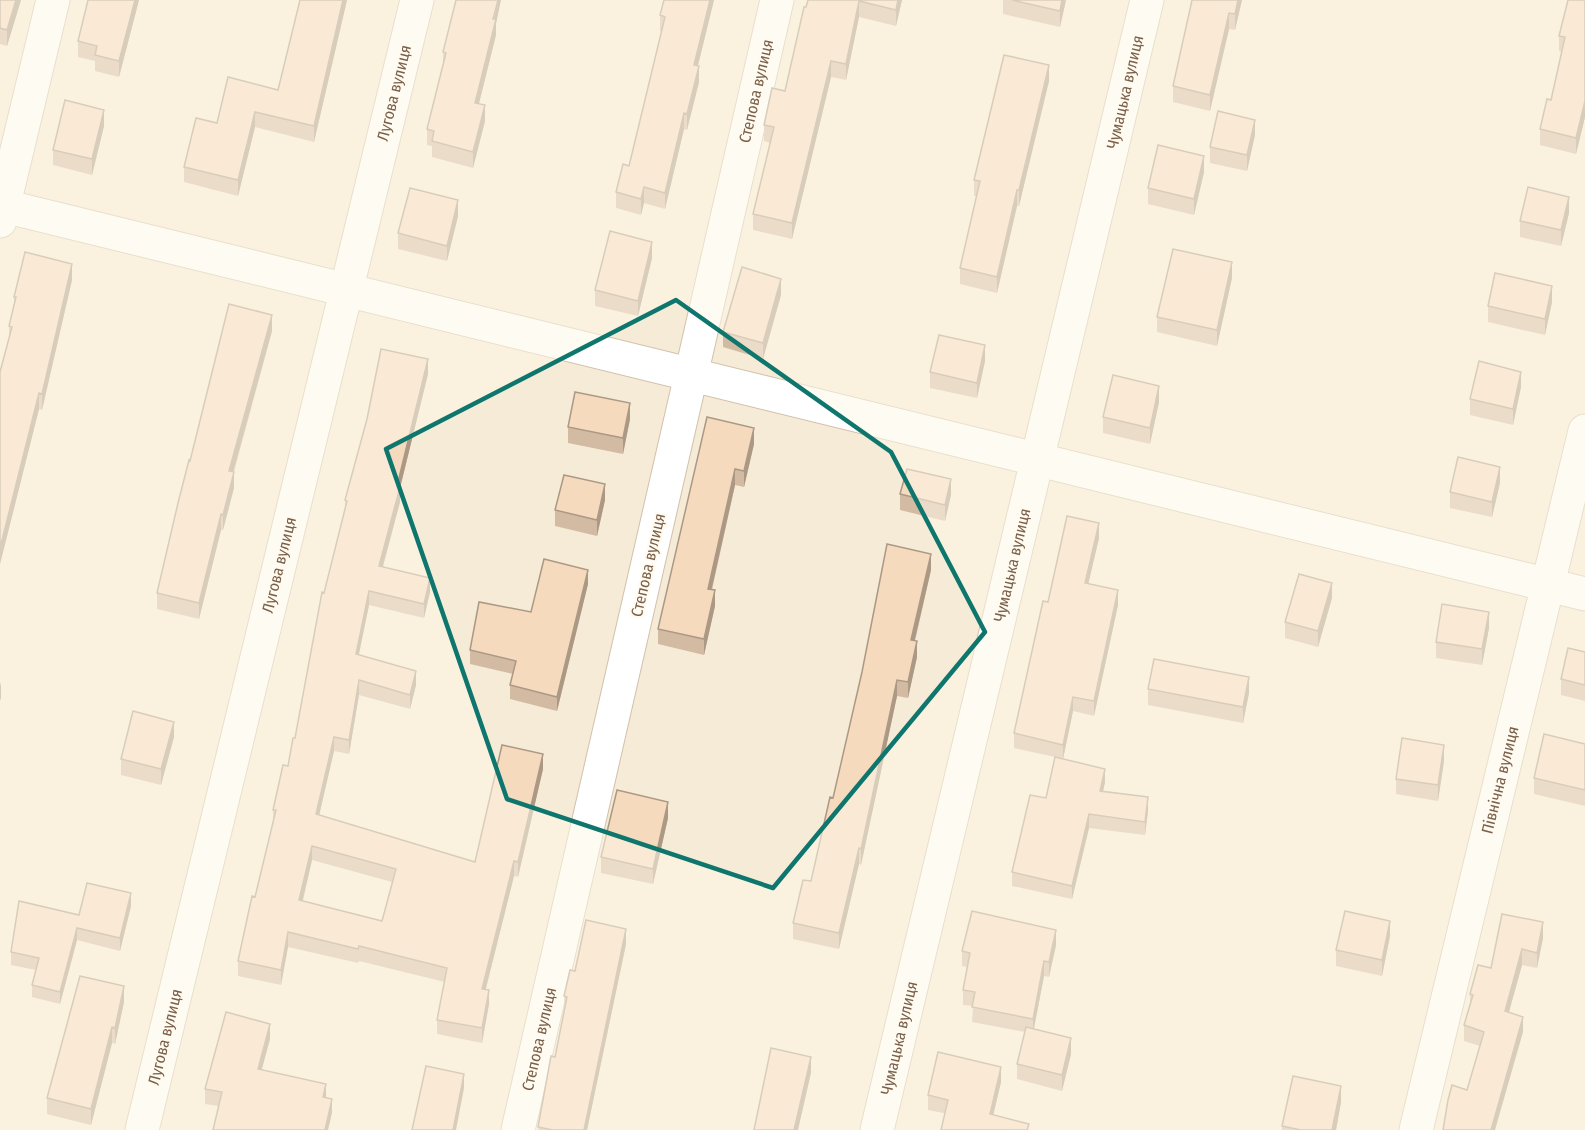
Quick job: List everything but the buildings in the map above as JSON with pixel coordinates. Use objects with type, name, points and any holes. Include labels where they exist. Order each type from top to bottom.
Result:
[{"type":"street","points":[[53,0],[1,211],[346,290],[1585,594]]},
{"type":"street","name":"Лугова вулиця","points":[[142,1130],[417,0]]},
{"type":"street","name":"Степова вулиця","points":[[518,1130],[777,0]]},
{"type":"street","name":"Чумацька вулиця","points":[[877,1130],[1147,0]]},
{"type":"street","name":"Північна вулиця","points":[[1416,1130],[1585,431]]},
{"type":"highlighted area","points":[[676,300],[891,452],[985,632],[773,888],[507,799],[386,449]]},
{"type":"shaded area","points":[[0,0],[1585,0],[1585,1130],[0,1130]]}]
